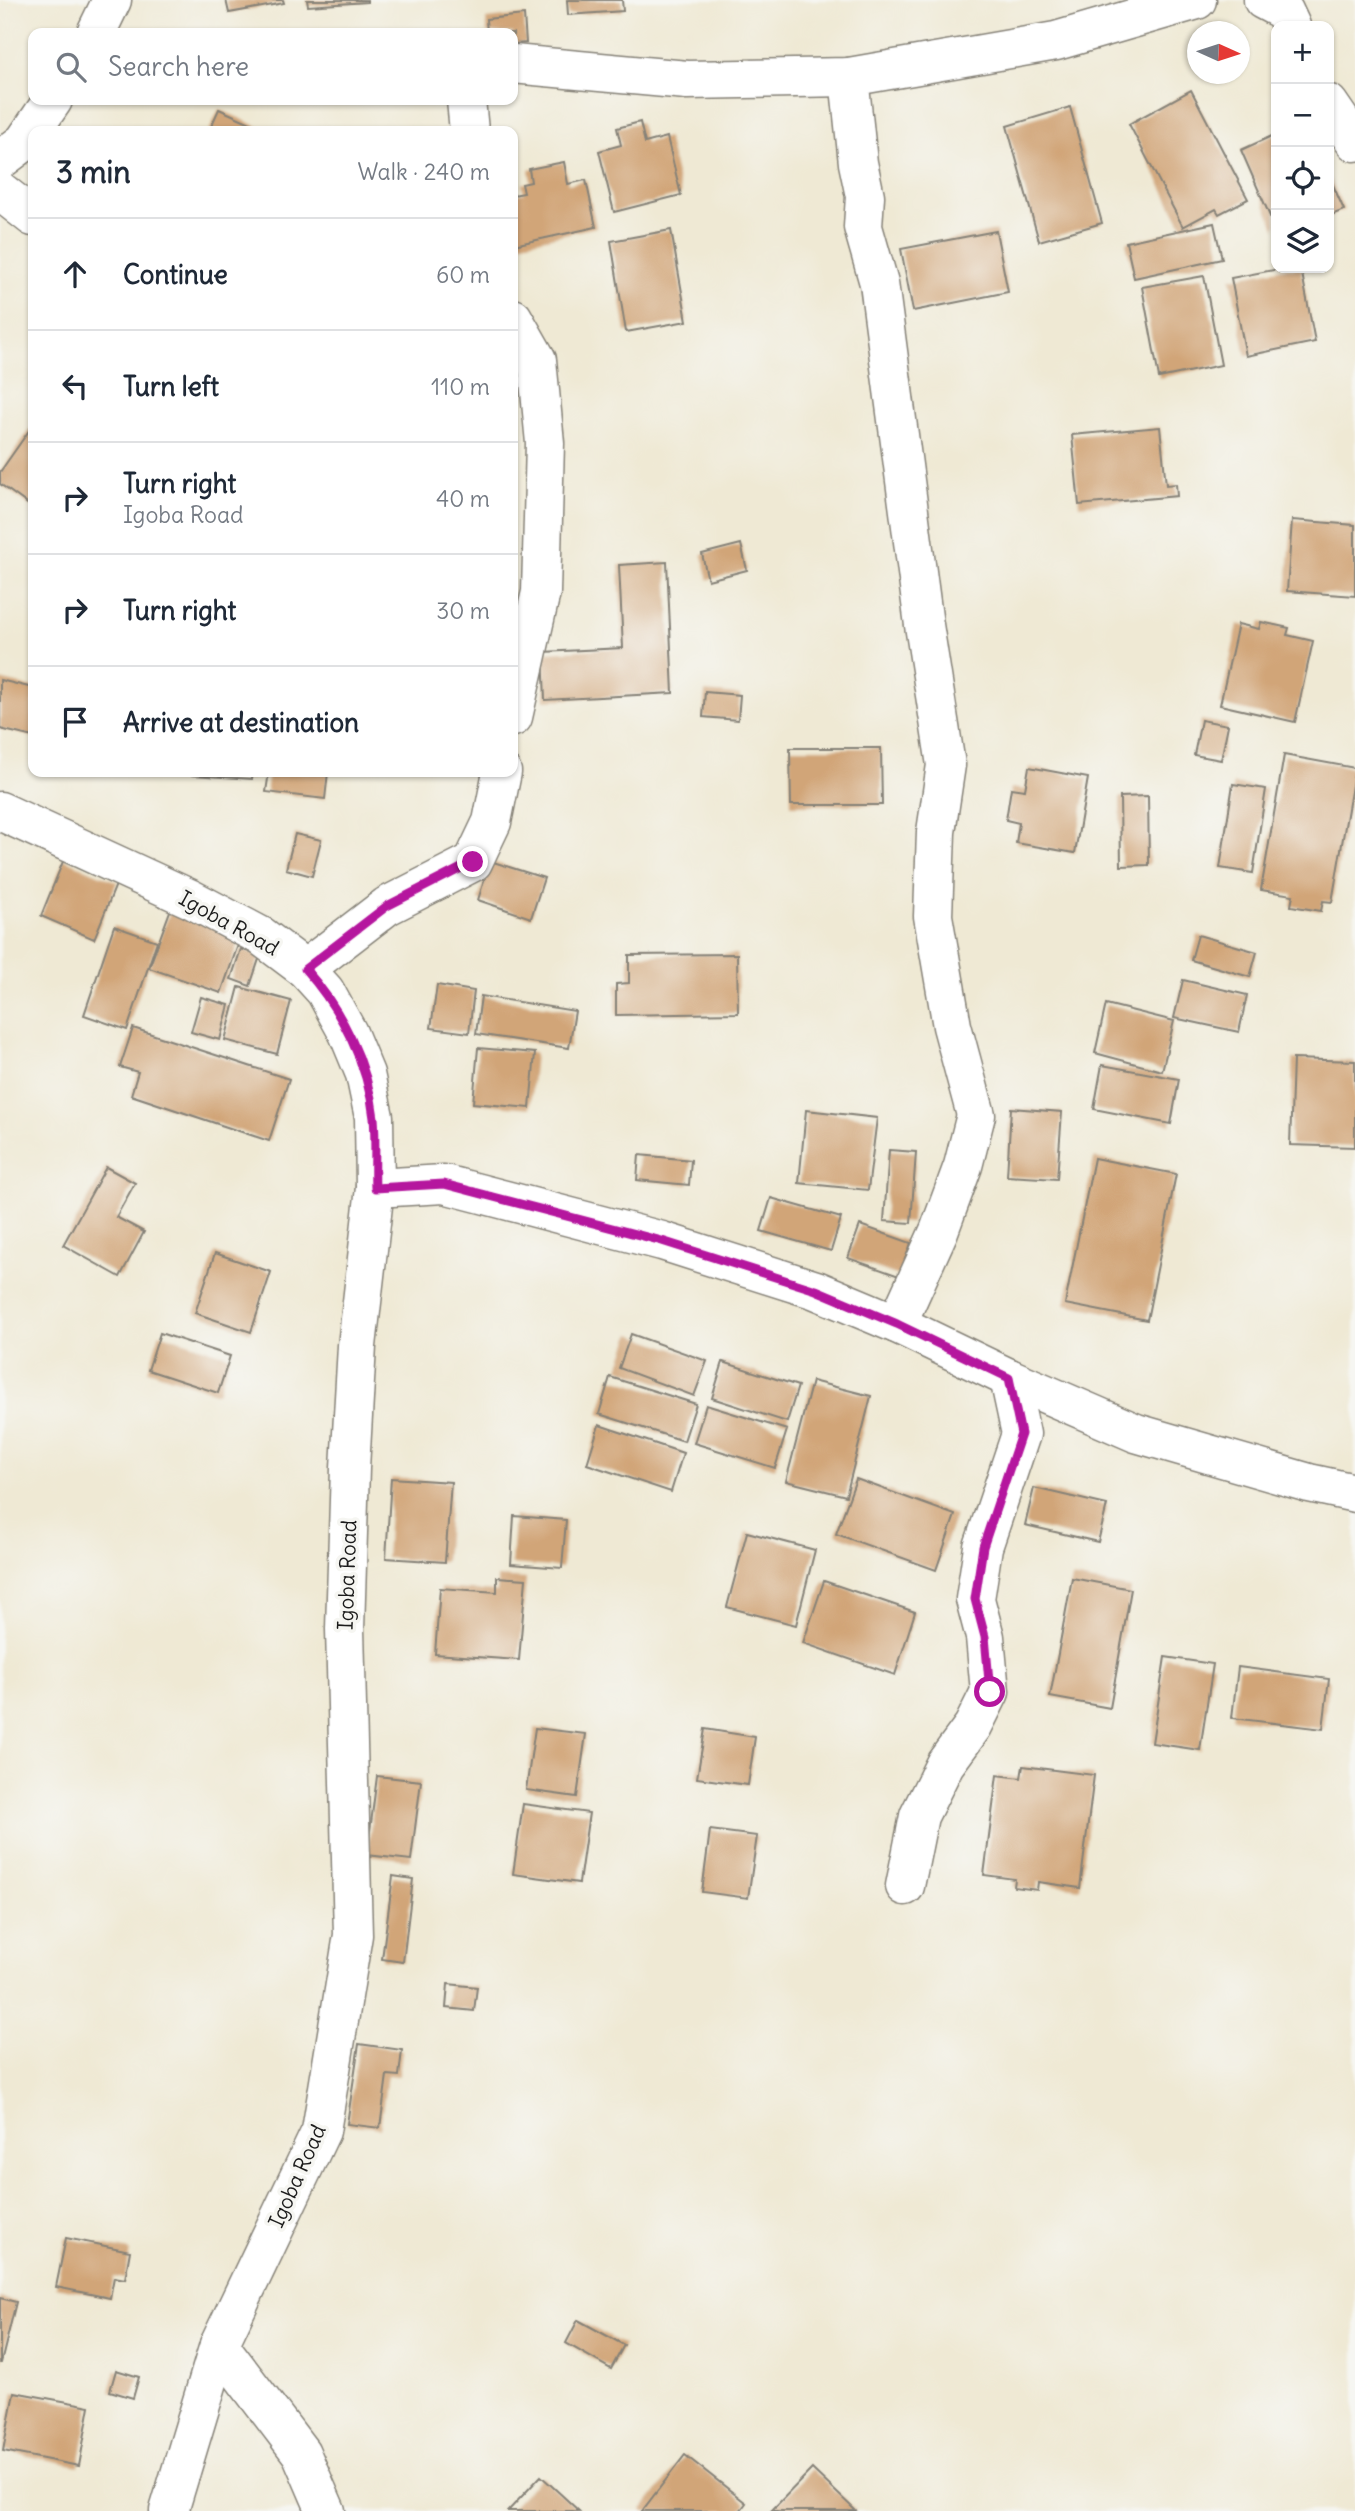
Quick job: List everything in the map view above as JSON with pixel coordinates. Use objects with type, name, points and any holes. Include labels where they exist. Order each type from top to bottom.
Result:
[{"type":"street","points":[[98,28],[112,0]]},
{"type":"street","points":[[518,64],[687,80],[849,77],[1056,41],[1198,0]]},
{"type":"street","points":[[1263,0],[1284,11],[1289,21]]},
{"type":"street","points":[[849,77],[858,163],[865,196],[863,228],[879,283],[946,765],[936,832],[933,916],[952,1026],[976,1115],[963,1166],[939,1231],[897,1324]]},
{"type":"street","points":[[35,126],[50,105]]},
{"type":"street","points":[[466,105],[469,126]]},
{"type":"street","points":[[1334,111],[1355,142]]},
{"type":"street","points":[[0,160],[28,136]]},
{"type":"street","points":[[0,191],[28,213]]},
{"type":"street","points":[[518,327],[537,360],[545,443],[541,592],[518,695]]},
{"type":"street","points":[[305,969],[387,906],[473,862],[492,822],[501,777]]},
{"type":"street","name":"Igoba Road","points":[[0,811],[191,899],[261,936],[305,969],[325,991],[348,1033],[365,1074],[374,1117],[375,1188],[357,1346],[345,1616],[353,1935],[321,2131],[219,2345],[169,2511]]},
{"type":"street","points":[[375,1188],[444,1184],[662,1241],[816,1290],[1136,1433],[1309,1483],[1355,1493]]},
{"type":"street","points":[[905,1886],[919,1816],[945,1764],[973,1726],[990,1692],[985,1637],[975,1599],[983,1547],[1021,1434],[1009,1378]]},
{"type":"street","points":[[219,2345],[301,2453],[326,2511]]},
{"type":"building","points":[[226,0],[283,0],[284,3],[229,13]]},
{"type":"building","points":[[307,0],[367,0],[367,2],[308,6]]},
{"type":"building","points":[[567,0],[622,0],[623,11],[568,15]]},
{"type":"building","points":[[524,15],[526,43],[518,44],[518,28],[487,28],[486,19]]},
{"type":"building","points":[[1191,90],[1248,199],[1219,214],[1216,209],[1183,227],[1129,124]]},
{"type":"building","points":[[1070,107],[1102,223],[1039,241],[1007,126]]},
{"type":"building","points":[[219,109],[257,126],[211,126]]},
{"type":"building","points":[[640,122],[645,143],[667,137],[681,195],[614,212],[599,151],[621,145],[617,128]]},
{"type":"building","points":[[1271,136],[1271,219],[1241,150]]},
{"type":"building","points":[[564,162],[568,184],[586,180],[596,227],[518,244],[518,194],[524,193],[522,184],[531,182],[529,169]]},
{"type":"building","points":[[1334,187],[1344,210],[1334,214]]},
{"type":"building","points":[[1214,223],[1222,259],[1134,278],[1126,242]]},
{"type":"building","points":[[671,230],[687,321],[626,332],[611,241]]},
{"type":"building","points":[[996,231],[1008,292],[913,311],[901,249]]},
{"type":"building","points":[[1271,270],[1271,273],[1302,273],[1315,342],[1246,356],[1231,278]]},
{"type":"building","points":[[1204,276],[1221,365],[1159,378],[1142,287]]},
{"type":"building","points":[[1160,427],[1166,485],[1176,484],[1177,496],[1079,505],[1072,435]]},
{"type":"building","points":[[28,432],[28,504],[0,484],[0,472]]},
{"type":"building","points":[[1292,520],[1355,525],[1355,596],[1287,591]]},
{"type":"building","points":[[741,544],[747,570],[708,580],[702,554]]},
{"type":"building","points":[[667,562],[673,693],[545,700],[543,652],[623,648],[619,565]]},
{"type":"building","points":[[1261,622],[1289,628],[1287,635],[1313,641],[1295,722],[1220,705],[1238,624],[1259,629]]},
{"type":"building","points":[[0,680],[28,687],[28,736],[0,729]]},
{"type":"building","points":[[705,692],[740,695],[738,720],[703,717]]},
{"type":"building","points":[[1201,720],[1228,725],[1221,760],[1194,755]]},
{"type":"building","points":[[790,748],[881,748],[882,805],[791,805]]},
{"type":"building","points":[[1284,755],[1355,768],[1332,902],[1323,901],[1321,911],[1291,906],[1293,895],[1261,890]]},
{"type":"building","points":[[1029,767],[1088,778],[1075,853],[1016,843],[1019,823],[1006,820],[1011,788],[1025,790]]},
{"type":"building","points":[[268,777],[327,777],[325,799],[266,792]]},
{"type":"building","points":[[1233,784],[1266,789],[1253,873],[1220,868]]},
{"type":"building","points":[[1148,796],[1149,865],[1121,866],[1120,797]]},
{"type":"building","points":[[295,834],[321,840],[312,876],[286,869]]},
{"type":"building","points":[[64,859],[117,882],[94,939],[41,916]]},
{"type":"building","points":[[490,861],[544,878],[531,918],[478,900]]},
{"type":"building","points":[[173,903],[244,928],[221,993],[149,968]]},
{"type":"building","points":[[114,926],[157,941],[127,1030],[84,1015]]},
{"type":"building","points":[[1198,935],[1257,952],[1250,977],[1191,960]]},
{"type":"building","points":[[241,949],[260,956],[250,986],[231,979]]},
{"type":"building","points":[[737,954],[738,1013],[616,1015],[616,984],[629,983],[629,955]]},
{"type":"building","points":[[1183,980],[1247,995],[1239,1032],[1174,1018]]},
{"type":"building","points":[[437,985],[474,991],[469,1033],[431,1028]]},
{"type":"building","points":[[239,987],[291,1001],[277,1054],[225,1040]]},
{"type":"building","points":[[481,996],[575,1011],[569,1048],[476,1034]]},
{"type":"building","points":[[201,997],[229,1005],[220,1040],[191,1032]]},
{"type":"building","points":[[1106,1004],[1174,1021],[1162,1071],[1095,1053]]},
{"type":"building","points":[[133,1028],[289,1079],[269,1141],[131,1095],[138,1072],[120,1067]]},
{"type":"building","points":[[478,1048],[535,1053],[530,1108],[473,1103]]},
{"type":"building","points":[[1293,1059],[1355,1061],[1355,1147],[1290,1145]]},
{"type":"building","points":[[1102,1065],[1179,1079],[1171,1124],[1094,1109]]},
{"type":"building","points":[[1011,1108],[1062,1112],[1057,1179],[1007,1176]]},
{"type":"building","points":[[806,1110],[877,1118],[868,1190],[799,1183]]},
{"type":"building","points":[[889,1150],[916,1152],[911,1223],[884,1221]]},
{"type":"building","points":[[639,1155],[691,1160],[689,1185],[637,1180]]},
{"type":"building","points":[[1094,1158],[1176,1174],[1147,1320],[1065,1304]]},
{"type":"building","points":[[106,1167],[135,1183],[116,1217],[144,1232],[120,1277],[63,1245]]},
{"type":"building","points":[[771,1198],[841,1218],[831,1251],[761,1231]]},
{"type":"building","points":[[860,1225],[911,1243],[899,1276],[848,1258]]},
{"type":"building","points":[[215,1253],[271,1272],[251,1332],[195,1313]]},
{"type":"building","points":[[160,1333],[230,1356],[218,1393],[148,1370]]},
{"type":"building","points":[[631,1334],[707,1361],[694,1396],[619,1368]]},
{"type":"building","points":[[723,1362],[798,1386],[787,1422],[712,1398]]},
{"type":"building","points":[[610,1377],[696,1404],[684,1441],[599,1414]]},
{"type":"building","points":[[812,1381],[871,1396],[846,1496],[786,1481]]},
{"type":"building","points":[[706,1405],[787,1430],[775,1468],[694,1443]]},
{"type":"building","points":[[599,1425],[683,1453],[671,1492],[587,1464]]},
{"type":"building","points":[[391,1478],[451,1482],[445,1562],[386,1558]]},
{"type":"building","points":[[856,1479],[955,1515],[936,1570],[836,1534]]},
{"type":"building","points":[[1034,1488],[1107,1505],[1098,1542],[1025,1525]]},
{"type":"building","points":[[514,1516],[566,1520],[562,1568],[511,1564]]},
{"type":"building","points":[[747,1532],[815,1550],[796,1625],[727,1607]]},
{"type":"building","points":[[497,1577],[526,1579],[519,1660],[435,1654],[440,1588],[497,1592]]},
{"type":"building","points":[[1072,1578],[1131,1589],[1110,1708],[1050,1697]]},
{"type":"building","points":[[824,1581],[915,1612],[895,1675],[803,1643]]},
{"type":"building","points":[[1165,1657],[1213,1664],[1200,1750],[1152,1743]]},
{"type":"building","points":[[1238,1667],[1329,1679],[1323,1729],[1232,1718]]},
{"type":"building","points":[[535,1728],[586,1734],[577,1797],[526,1790]]},
{"type":"building","points":[[705,1729],[755,1737],[748,1785],[697,1778]]},
{"type":"building","points":[[1023,1766],[1094,1775],[1080,1888],[1038,1882],[1037,1890],[1014,1887],[1015,1879],[984,1875],[997,1775],[1021,1778]]},
{"type":"building","points":[[377,1776],[421,1781],[411,1860],[367,1855]]},
{"type":"building","points":[[523,1804],[589,1813],[579,1883],[513,1874]]},
{"type":"building","points":[[710,1830],[757,1836],[748,1898],[702,1892]]},
{"type":"building","points":[[393,1876],[413,1879],[403,1962],[382,1959]]},
{"type":"building","points":[[448,1984],[477,1987],[474,2011],[446,2008]]},
{"type":"building","points":[[359,2044],[402,2050],[399,2076],[387,2075],[380,2128],[347,2124]]},
{"type":"building","points":[[66,2238],[130,2251],[125,2279],[114,2277],[110,2298],[56,2287]]},
{"type":"building","points":[[0,2298],[16,2302],[1,2363],[0,2363]]},
{"type":"building","points":[[578,2320],[624,2345],[611,2369],[566,2343]]},
{"type":"building","points":[[116,2370],[139,2377],[133,2398],[110,2391]]},
{"type":"building","points":[[14,2392],[90,2406],[79,2466],[3,2451]]},
{"type":"building","points":[[685,2455],[746,2503],[740,2511],[642,2511]]},
{"type":"building","points":[[812,2469],[856,2511],[771,2511]]},
{"type":"building","points":[[541,2476],[579,2511],[508,2511]]},
{"type":"route","points":[[473,862],[387,906],[305,969],[325,991],[348,1033],[365,1074],[374,1117],[375,1188],[444,1184],[662,1241],[816,1290],[897,1324],[1009,1378],[1021,1434],[983,1547],[975,1599],[985,1637],[990,1692]]}]
